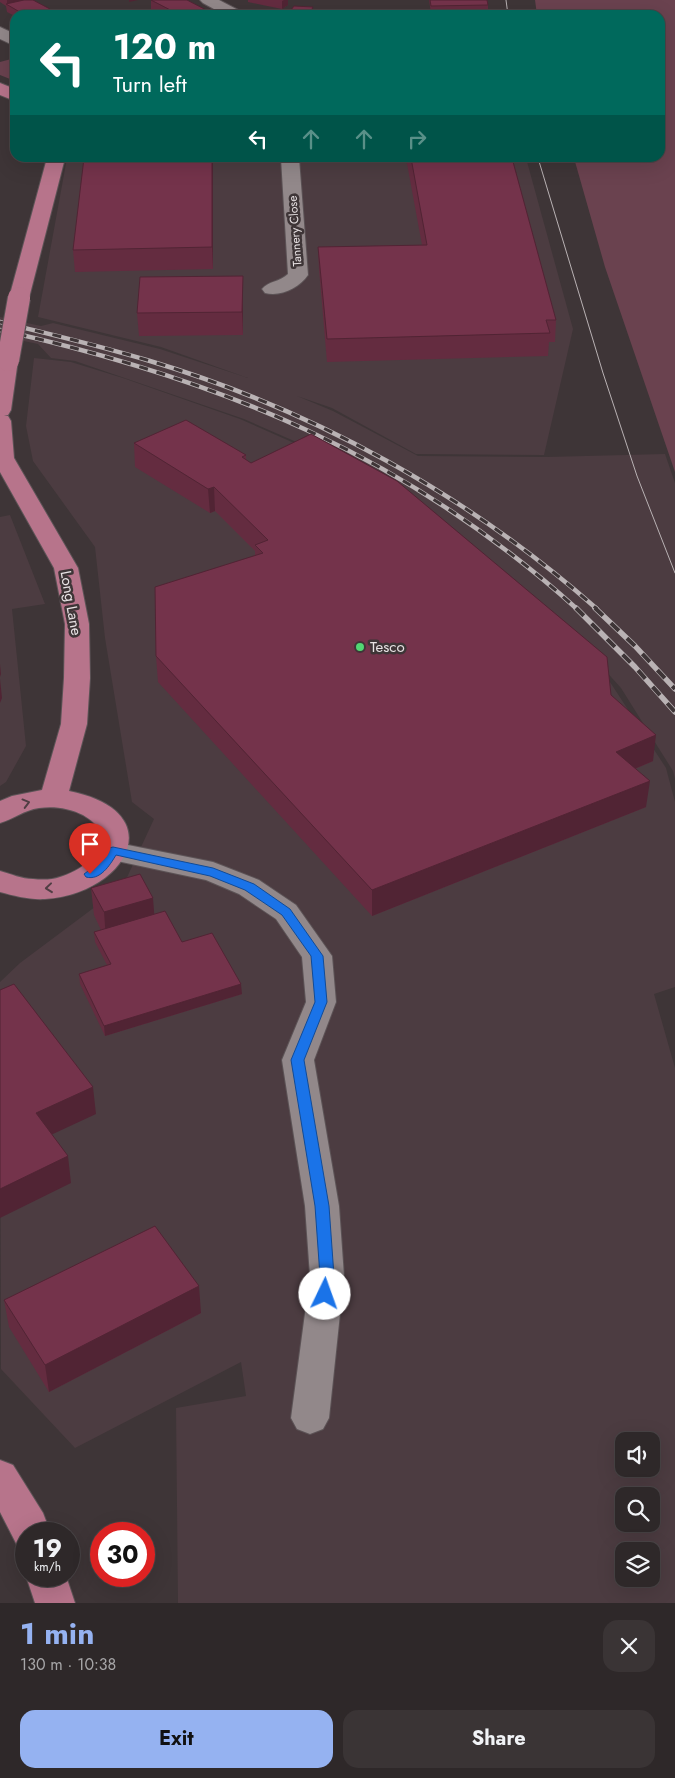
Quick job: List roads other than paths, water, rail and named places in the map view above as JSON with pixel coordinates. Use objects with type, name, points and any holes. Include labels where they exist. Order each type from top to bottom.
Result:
[{"type":"main road","points":[[0,410],[20,298],[55,162]]},
{"type":"main road","name":"Long Lane","points":[[0,421],[3,458],[66,568],[78,624],[74,724],[53,798]]},
{"type":"main road","points":[[0,814],[6,809],[29,801],[53,798],[76,801],[101,812],[112,825],[116,840],[113,851],[103,866],[77,883],[53,889],[5,890]]},
{"type":"main road","points":[[0,1477],[27,1522]]},
{"type":"main road","points":[[50,1587],[55,1603]]},
{"type":"street","points":[[208,0],[227,10]]},
{"type":"street","name":"Tannery Close","points":[[272,289],[289,284],[298,274],[290,162]]},
{"type":"street","points":[[113,851],[213,872],[249,887],[286,912],[317,956],[321,1002],[298,1060],[322,1206],[327,1276],[310,1418]]},
{"type":"tram line","points":[[506,0],[507,10]]},
{"type":"tram line","points":[[539,162],[603,373],[637,476],[675,573]]},
{"type":"railway","points":[[0,322],[113,350],[211,381],[330,431],[387,461],[443,494],[496,529],[548,568],[597,609]]},
{"type":"railway","points":[[0,330],[82,350],[160,373],[235,400],[308,430],[378,466],[446,507],[512,555],[577,609]]},
{"type":"railway","points":[[595,608],[635,646],[675,689]]},
{"type":"railway","points":[[577,609],[635,667],[675,712]]},
{"type":"place","name":"Tesco","points":[[360,647]]}]
